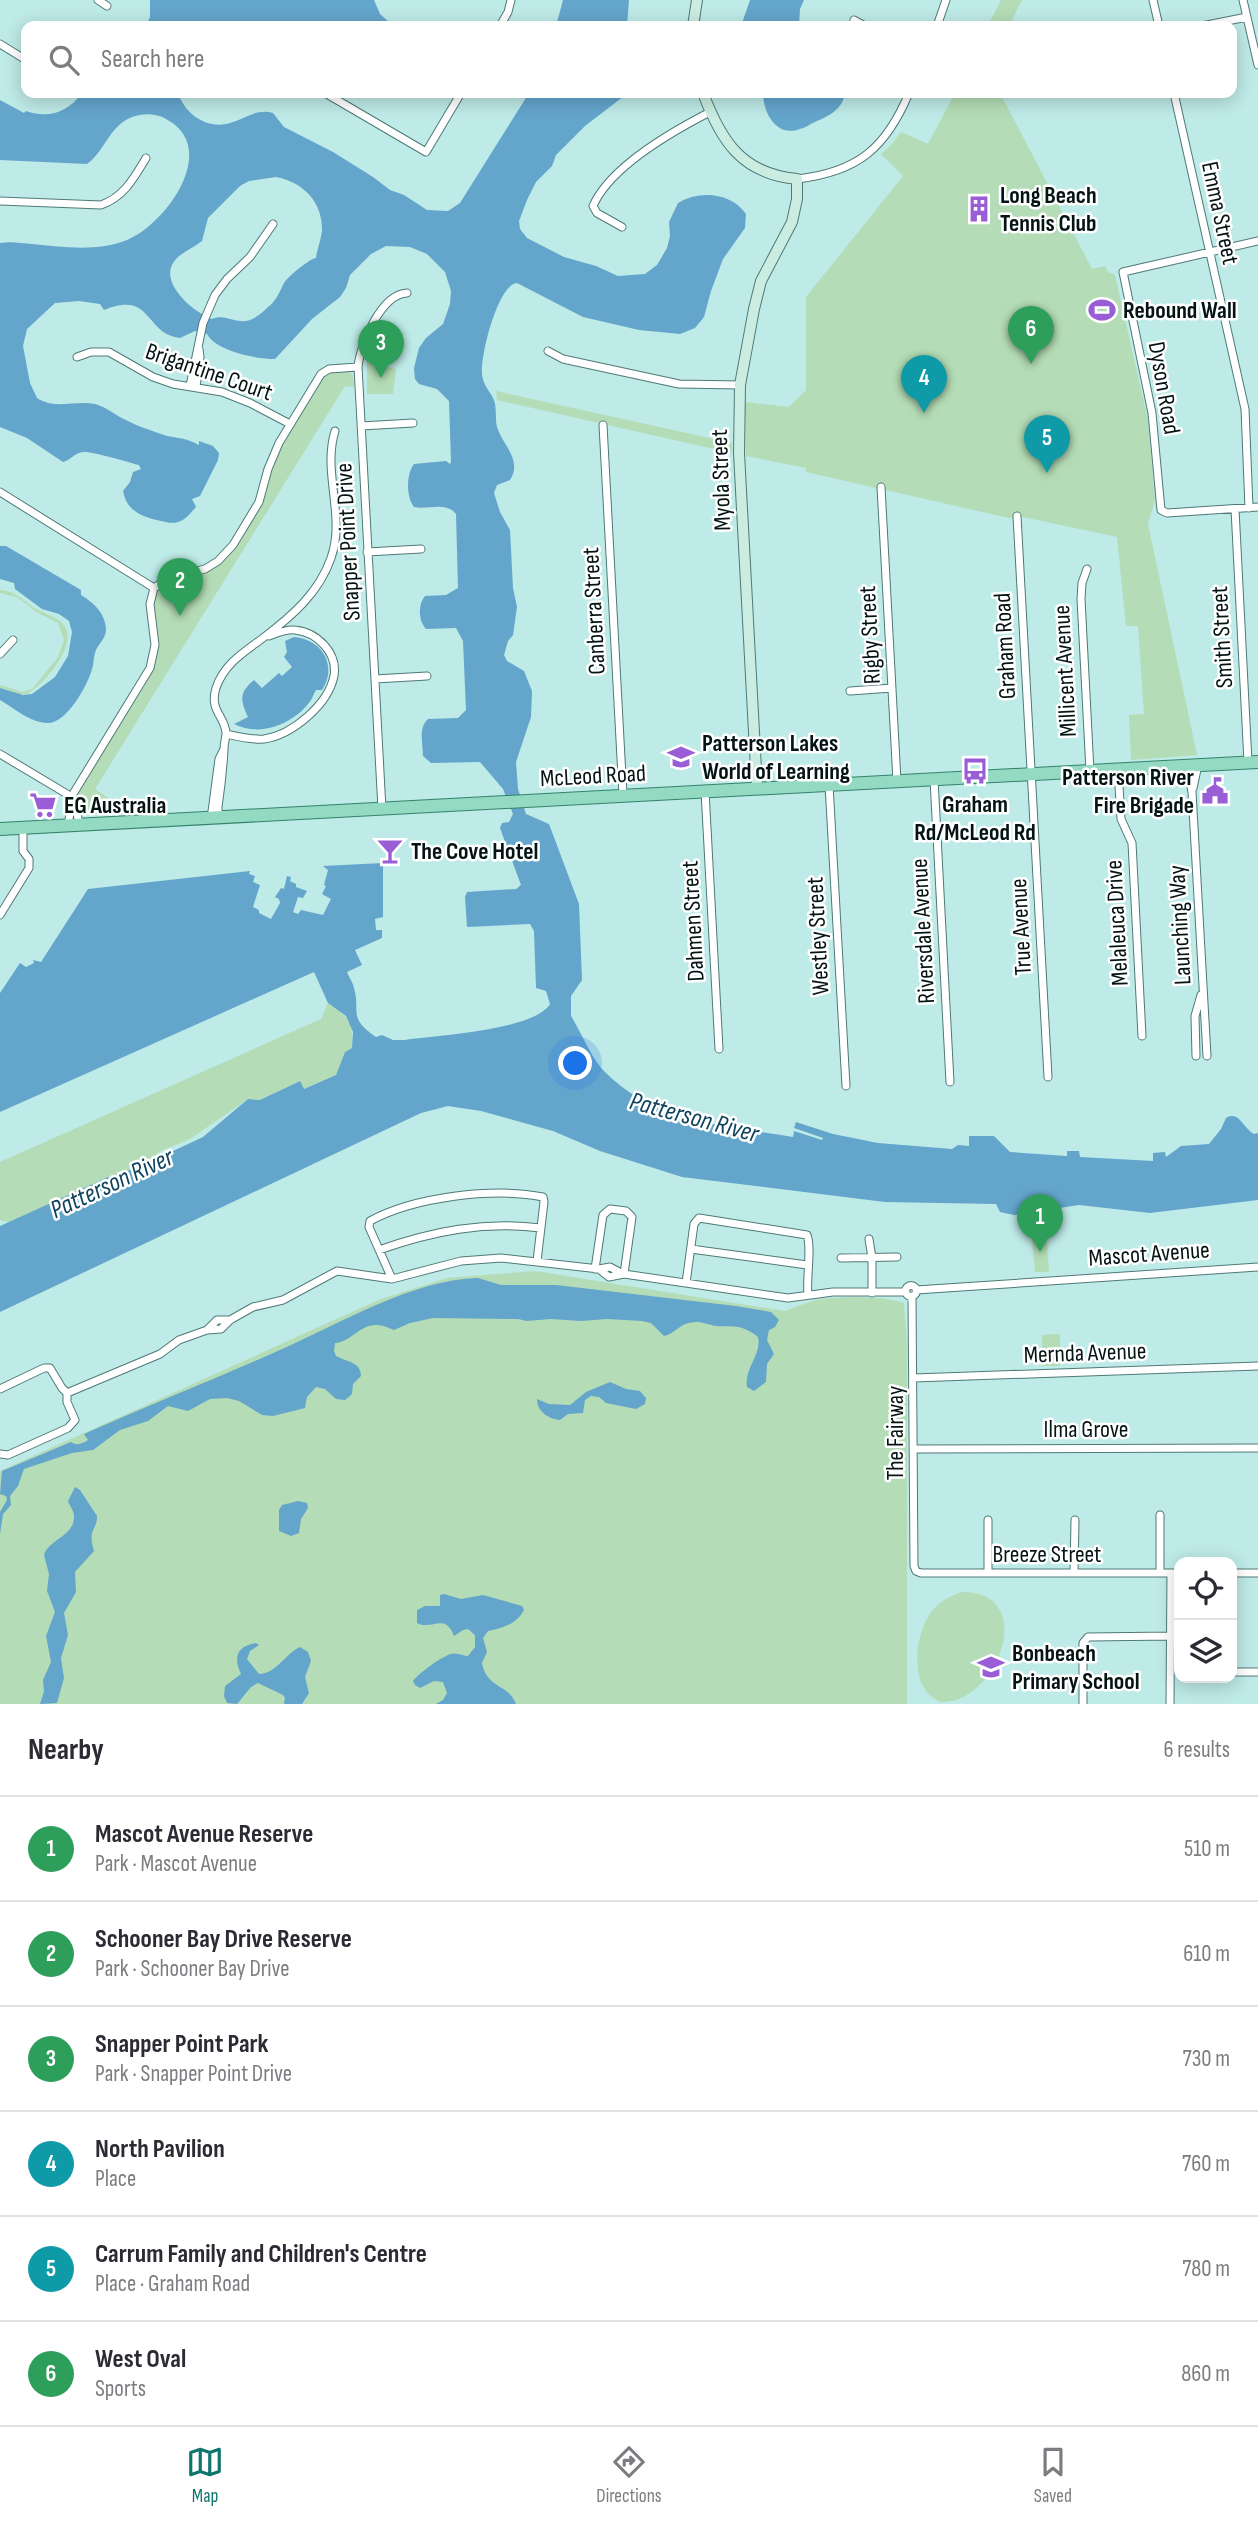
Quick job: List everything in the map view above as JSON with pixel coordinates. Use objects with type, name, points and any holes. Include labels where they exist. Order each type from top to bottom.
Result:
[{"type":"main road","name":"McLeod Road","points":[[0,829],[1253,762]]},
{"type":"street","points":[[98,0],[107,6]]},
{"type":"street","points":[[503,21],[511,0]]},
{"type":"street","points":[[694,21],[697,0]]},
{"type":"street","points":[[939,21],[947,0]]},
{"type":"street","points":[[1153,0],[1158,21]]},
{"type":"street","points":[[1243,0],[1258,65]]},
{"type":"street","points":[[1227,21],[1247,17]]},
{"type":"street","points":[[0,44],[21,57]]},
{"type":"street","points":[[334,98],[426,152],[458,98]]},
{"type":"street","points":[[705,98],[727,141],[747,163],[768,175],[797,179],[841,170],[878,146],[900,116],[907,98]]},
{"type":"street","name":"Emma Street","points":[[1175,98],[1245,409],[1249,508]]},
{"type":"street","points":[[622,227],[597,213],[593,206],[597,198],[646,150],[710,112]]},
{"type":"street","points":[[0,201],[101,205],[110,202],[125,190],[146,158]]},
{"type":"street","name":"Myola Street","points":[[757,788],[740,453],[740,385],[761,281],[792,222],[797,199],[797,179]]},
{"type":"street","points":[[193,387],[200,357],[201,332],[215,295],[250,257],[273,224]]},
{"type":"street","points":[[1209,253],[1258,242]]},
{"type":"street","name":"Dyson Road","points":[[1209,253],[1122,272],[1152,413],[1161,510],[1167,513],[1234,509]]},
{"type":"street","name":"Snapper Point Drive","points":[[382,810],[358,368],[362,345],[384,307],[395,296],[407,293]]},
{"type":"street","points":[[548,351],[563,359],[679,384],[740,385]]},
{"type":"street","name":"Brigantine Court","points":[[77,356],[91,352],[110,352],[153,377],[222,393],[250,403],[290,425]]},
{"type":"street","points":[[72,800],[148,673],[155,645],[150,604],[154,588],[169,578],[205,569],[218,561],[233,545],[259,502],[271,461],[324,371],[358,368]]},
{"type":"street","points":[[360,425],[413,423]]},
{"type":"street","name":"Canberra Street","points":[[603,425],[623,795]]},
{"type":"street","points":[[215,819],[225,760],[226,734],[215,707],[216,688],[231,662],[285,620],[313,593],[333,553],[336,515],[330,458],[335,431]]},
{"type":"street","name":"Rigby Street","points":[[881,487],[897,781]]},
{"type":"street","points":[[0,492],[154,588]]},
{"type":"street","points":[[1234,509],[1258,508]]},
{"type":"street","name":"Smith Street","points":[[1234,509],[1253,762]]},
{"type":"street","name":"Graham Road","points":[[1017,516],[1031,774]]},
{"type":"street","points":[[367,552],[421,549]]},
{"type":"street","name":"Millicent Avenue","points":[[1087,569],[1082,583],[1081,600],[1090,771]]},
{"type":"street","points":[[285,620],[291,630]]},
{"type":"street","points":[[226,734],[251,739],[273,737],[301,722],[320,701],[333,677],[332,660],[325,645],[304,632],[291,630],[258,641]]},
{"type":"street","points":[[0,654],[13,640]]},
{"type":"street","points":[[375,678],[427,676]]},
{"type":"street","points":[[850,691],[892,688]]},
{"type":"street","points":[[0,754],[72,800],[76,807],[74,825]]},
{"type":"street","name":"Launching Way","points":[[1192,792],[1198,765]]},
{"type":"street","name":"Launching Way","points":[[1177,766],[1188,772],[1192,792],[1207,1056]]},
{"type":"street","name":"Melaleuca Drive","points":[[1118,770],[1121,819],[1132,844],[1142,1036]]},
{"type":"street","name":"True Avenue","points":[[1031,774],[1048,1077]]},
{"type":"street","name":"Riversdale Avenue","points":[[934,779],[950,1082]]},
{"type":"street","name":"Westley Street","points":[[829,785],[846,1086]]},
{"type":"street","name":"Dahmen Street","points":[[705,791],[719,1049]]},
{"type":"street","points":[[0,915],[29,868],[29,859],[23,851],[23,829]]},
{"type":"street","points":[[1196,1056],[1195,1012],[1203,987]]},
{"type":"street","points":[[392,1279],[369,1227],[370,1221],[398,1210],[449,1198],[496,1194],[540,1196],[544,1202],[537,1261]]},
{"type":"street","points":[[597,1269],[603,1215],[610,1209],[626,1211],[632,1217],[623,1274]]},
{"type":"street","points":[[686,1283],[694,1224],[699,1218],[804,1233],[809,1238],[808,1295]]},
{"type":"street","points":[[379,1250],[411,1239],[461,1228],[499,1225],[541,1228]]},
{"type":"street","points":[[869,1239],[872,1293]]},
{"type":"street","points":[[691,1249],[807,1265]]},
{"type":"street","points":[[841,1258],[897,1257]]},
{"type":"street","name":"Mascot Avenue","points":[[392,1279],[461,1261],[501,1258],[597,1269],[610,1267],[623,1274],[788,1298],[832,1292],[912,1292],[1258,1267]]},
{"type":"street","points":[[67,1393],[160,1354],[178,1340],[207,1330],[217,1320],[230,1320],[253,1307],[283,1300],[337,1271],[392,1279]]},
{"type":"street","name":"The Fairway","points":[[912,1292],[916,1571]]},
{"type":"street","name":"Mernda Avenue","points":[[914,1378],[1258,1366]]},
{"type":"street","points":[[0,1388],[47,1368],[52,1370],[67,1393],[67,1402],[75,1420],[73,1425],[8,1455],[0,1454]]},
{"type":"street","name":"Ilma Grove","points":[[914,1449],[1258,1448]]},
{"type":"street","points":[[1160,1515],[1160,1573]]},
{"type":"street","points":[[988,1520],[988,1573]]},
{"type":"street","points":[[1074,1520],[1074,1573]]},
{"type":"street","name":"Breeze Street","points":[[916,1571],[1174,1573]]},
{"type":"street","points":[[1237,1573],[1258,1573]]},
{"type":"street","points":[[1170,1704],[1174,1594]]},
{"type":"street","points":[[1083,1704],[1083,1643],[1088,1637],[1172,1636]]},
{"type":"street","points":[[1237,1672],[1258,1672]]},
{"type":"green space","points":[[1001,0],[1022,0],[1012,21],[990,21]]},
{"type":"green space","points":[[952,98],[1003,98],[1092,269],[1105,266],[1108,272],[1115,275],[1148,420],[1155,500],[1148,524],[1197,755],[1131,760],[1129,715],[1144,714],[1138,626],[1126,626],[1117,537],[1023,517],[1009,518],[746,456],[745,402],[789,407],[806,390],[806,297],[903,176],[881,154],[901,132],[928,144]]},
{"type":"green space","points":[[367,362],[396,369],[393,394],[367,394]]},
{"type":"green space","points":[[350,372],[354,387],[345,386],[95,789],[127,811],[82,814],[78,793],[155,666],[159,646],[154,599],[157,590],[167,582],[205,573],[221,563],[237,547],[263,504],[272,470],[283,445],[324,377],[331,373]]},
{"type":"green space","points":[[496,391],[732,443],[732,453],[497,400]]},
{"type":"green space","points":[[0,590],[16,595],[65,627],[66,644],[62,654],[49,674],[27,694],[17,694],[0,688],[0,685],[22,692],[32,689],[58,657],[64,640],[58,623],[38,613],[17,597],[0,593]]},
{"type":"green space","points":[[328,1003],[345,1017],[352,1032],[352,1048],[345,1052],[336,1075],[303,1089],[299,1081],[260,1100],[248,1099],[190,1139],[161,1151],[141,1166],[106,1178],[10,1222],[0,1220],[0,1162],[321,1019]]},
{"type":"green space","points":[[1046,1230],[1049,1272],[1035,1272],[1031,1231]]},
{"type":"green space","points":[[535,1271],[785,1311],[816,1300],[836,1298],[873,1298],[904,1303],[907,1346],[907,1704],[0,1704],[0,1471],[381,1299],[447,1278]]},
{"type":"green space","points":[[1060,1334],[1060,1366],[1042,1366],[1042,1335]]},
{"type":"green space","points":[[962,1592],[986,1597],[1000,1609],[1004,1627],[1002,1648],[993,1668],[979,1686],[961,1698],[941,1702],[930,1696],[923,1686],[917,1661],[918,1648],[925,1622],[931,1612],[945,1600]]},
{"type":"water","points":[[150,0],[374,0],[380,14],[388,21],[148,21]]},
{"type":"water","points":[[563,0],[629,0],[627,21],[557,21]]},
{"type":"water","points":[[750,0],[804,0],[799,21],[743,21]]},
{"type":"water","name":"Patterson River","points":[[78,98],[180,98],[198,119],[221,125],[262,112],[273,113],[284,127],[333,152],[390,190],[404,195],[427,210],[448,211],[460,203],[526,98],[621,98],[585,126],[556,155],[552,166],[536,182],[519,221],[520,229],[527,238],[564,257],[596,266],[618,276],[645,274],[657,265],[667,248],[669,222],[678,203],[695,196],[714,195],[740,207],[746,214],[745,228],[723,259],[704,317],[695,328],[680,334],[639,330],[583,317],[517,283],[510,286],[503,295],[487,338],[482,374],[494,402],[498,430],[511,454],[514,467],[510,480],[497,485],[494,493],[510,530],[513,588],[517,607],[513,635],[504,655],[507,661],[524,671],[532,691],[531,717],[516,762],[518,789],[526,814],[549,824],[579,904],[582,980],[571,996],[571,1016],[604,1071],[623,1088],[645,1101],[692,1119],[793,1137],[794,1131],[822,1140],[823,1138],[794,1128],[796,1122],[833,1134],[878,1143],[952,1149],[958,1145],[969,1146],[969,1136],[994,1136],[1010,1152],[1067,1156],[1067,1151],[1079,1151],[1080,1157],[1153,1161],[1153,1153],[1165,1152],[1166,1157],[1181,1146],[1209,1144],[1226,1118],[1234,1116],[1254,1134],[1258,1133],[1258,1200],[1150,1213],[1079,1205],[1014,1215],[1000,1212],[996,1204],[885,1202],[682,1177],[600,1151],[553,1131],[481,1111],[448,1106],[421,1113],[0,1312],[0,1226],[203,1137],[248,1099],[260,1100],[300,1081],[304,1089],[336,1075],[345,1052],[352,1048],[353,1032],[346,1016],[328,1003],[314,972],[0,1112],[0,993],[20,963],[26,967],[34,963],[33,960],[41,962],[88,889],[250,871],[249,874],[255,876],[253,882],[260,885],[253,907],[259,910],[259,913],[271,919],[280,903],[275,897],[281,888],[284,889],[287,876],[291,877],[290,881],[296,884],[296,887],[307,891],[303,898],[298,897],[293,912],[298,914],[301,910],[323,915],[331,899],[322,894],[328,870],[323,866],[383,863],[383,917],[375,919],[376,930],[382,930],[382,938],[355,950],[362,965],[347,972],[356,996],[358,1019],[367,1030],[376,1037],[382,1035],[393,1040],[460,1034],[525,1020],[541,1013],[550,1004],[546,991],[536,988],[534,931],[530,924],[467,927],[467,892],[516,889],[521,885],[500,828],[502,823],[509,822],[513,814],[503,789],[480,762],[431,763],[423,756],[422,731],[428,719],[458,718],[466,710],[463,641],[456,628],[426,629],[421,622],[420,612],[425,596],[446,595],[458,588],[456,514],[442,507],[414,507],[408,486],[414,464],[451,462],[449,401],[437,389],[419,384],[415,379],[414,368],[419,348],[426,338],[443,324],[450,304],[451,291],[445,272],[427,254],[410,247],[386,246],[371,254],[350,275],[340,297],[312,319],[275,359],[237,353],[219,345],[207,334],[195,331],[180,338],[168,335],[140,309],[131,305],[104,310],[100,304],[79,301],[55,303],[27,329],[23,346],[30,383],[37,398],[58,404],[95,404],[131,423],[199,445],[199,441],[213,446],[219,453],[200,496],[192,499],[196,507],[186,518],[172,523],[142,515],[128,504],[123,491],[133,472],[141,469],[139,465],[88,452],[77,454],[63,462],[27,438],[0,427],[0,243],[80,248],[127,240],[142,231],[171,202],[182,184],[188,166],[189,148],[182,132],[166,119],[148,114],[134,116],[123,122],[87,164],[0,160],[0,100],[24,113],[50,114],[71,105]],"holes":[[[276,177],[295,183],[310,195],[319,211],[322,231],[316,258],[289,277],[273,302],[252,319],[212,319],[189,305],[176,290],[170,273],[172,265],[181,254],[202,241],[208,218],[240,186],[249,181]]]},
{"type":"water","points":[[844,98],[830,114],[804,128],[792,131],[784,130],[772,122],[764,100]]},
{"type":"water","points":[[0,546],[6,546],[81,590],[81,595],[98,609],[104,618],[106,633],[96,650],[86,684],[76,702],[56,721],[36,721],[0,700],[0,688],[23,695],[32,694],[55,677],[68,656],[72,632],[69,621],[59,614],[42,609],[15,589],[14,583],[0,579]]},
{"type":"water","points":[[294,637],[312,643],[324,655],[328,672],[322,690],[316,690],[309,702],[293,718],[274,727],[254,729],[234,724],[248,717],[242,697],[254,680],[262,688],[279,673],[282,676],[292,667],[284,657],[287,652],[285,641]]},
{"type":"water","points":[[478,1278],[501,1285],[556,1285],[771,1312],[779,1320],[775,1327],[769,1330],[767,1340],[774,1354],[767,1364],[766,1382],[754,1391],[747,1387],[748,1374],[758,1350],[758,1337],[738,1327],[693,1322],[664,1336],[651,1323],[607,1319],[527,1321],[433,1318],[394,1330],[381,1325],[371,1325],[346,1340],[335,1343],[336,1356],[356,1365],[361,1376],[353,1384],[352,1394],[345,1400],[336,1399],[325,1389],[316,1387],[307,1397],[305,1408],[273,1416],[262,1415],[239,1401],[227,1398],[210,1399],[188,1411],[168,1406],[148,1421],[120,1430],[93,1450],[72,1453],[24,1469],[18,1486],[10,1496],[11,1505],[3,1514],[0,1534],[0,1512],[7,1500],[6,1496],[0,1494],[2,1471],[71,1442],[84,1443],[88,1440],[84,1434],[377,1305],[427,1286]]},
{"type":"water","points":[[610,1382],[626,1389],[640,1391],[646,1398],[645,1404],[636,1409],[606,1403],[599,1397],[591,1396],[585,1400],[583,1413],[568,1414],[560,1420],[544,1414],[539,1408],[537,1399],[549,1404],[570,1405],[586,1392]]},
{"type":"water","points":[[75,1487],[80,1490],[97,1516],[92,1534],[94,1551],[75,1572],[76,1592],[64,1613],[68,1635],[61,1658],[64,1678],[57,1703],[40,1704],[44,1691],[43,1680],[51,1662],[46,1636],[55,1612],[47,1591],[49,1574],[44,1555],[73,1523],[74,1514],[68,1501]]},
{"type":"water","points":[[298,1501],[307,1503],[308,1508],[301,1519],[299,1533],[291,1536],[279,1531],[279,1510],[282,1505]]},
{"type":"water","points":[[440,1595],[461,1599],[483,1595],[522,1606],[524,1610],[517,1619],[488,1631],[483,1638],[487,1652],[482,1663],[488,1678],[508,1693],[516,1704],[436,1704],[443,1700],[447,1693],[443,1682],[434,1681],[420,1688],[415,1685],[413,1681],[416,1678],[447,1655],[468,1656],[475,1647],[475,1635],[468,1629],[454,1636],[447,1625],[442,1623],[417,1623],[417,1610],[425,1606],[440,1606]]},
{"type":"water","points":[[256,1643],[259,1645],[250,1651],[247,1659],[259,1674],[271,1671],[300,1647],[308,1652],[311,1661],[305,1677],[309,1693],[302,1704],[284,1704],[283,1695],[258,1683],[251,1687],[237,1704],[227,1703],[224,1696],[225,1686],[241,1674],[237,1662],[238,1653]]},
{"type":"place","name":"Long Beach Tennis Club","points":[[979,209]]},
{"type":"place","name":"Rebound Wall","points":[[1102,310]]},
{"type":"place","name":"West Oval","points":[[1031,364]]},
{"type":"place","name":"Snapper Point Park","points":[[381,378]]},
{"type":"place","name":"North Pavilion","points":[[924,413]]},
{"type":"place","name":"Carrum Family and Children's Centre","points":[[1047,473]]},
{"type":"place","name":"Schooner Bay Drive Reserve","points":[[180,616]]},
{"type":"place","name":"Patterson Lakes World of Learning","points":[[681,757]]},
{"type":"place","name":"Graham Rd/McLeod Rd","points":[[975,771]]},
{"type":"place","name":"Patterson River Fire Brigade","points":[[1215,791]]},
{"type":"place","name":"EG Australia","points":[[43,805]]},
{"type":"place","name":"The Cove Hotel","points":[[390,851]]},
{"type":"place","name":"Mascot Avenue Reserve","points":[[1040,1252]]},
{"type":"place","name":"Bonbeach Primary School","points":[[991,1667]]}]
